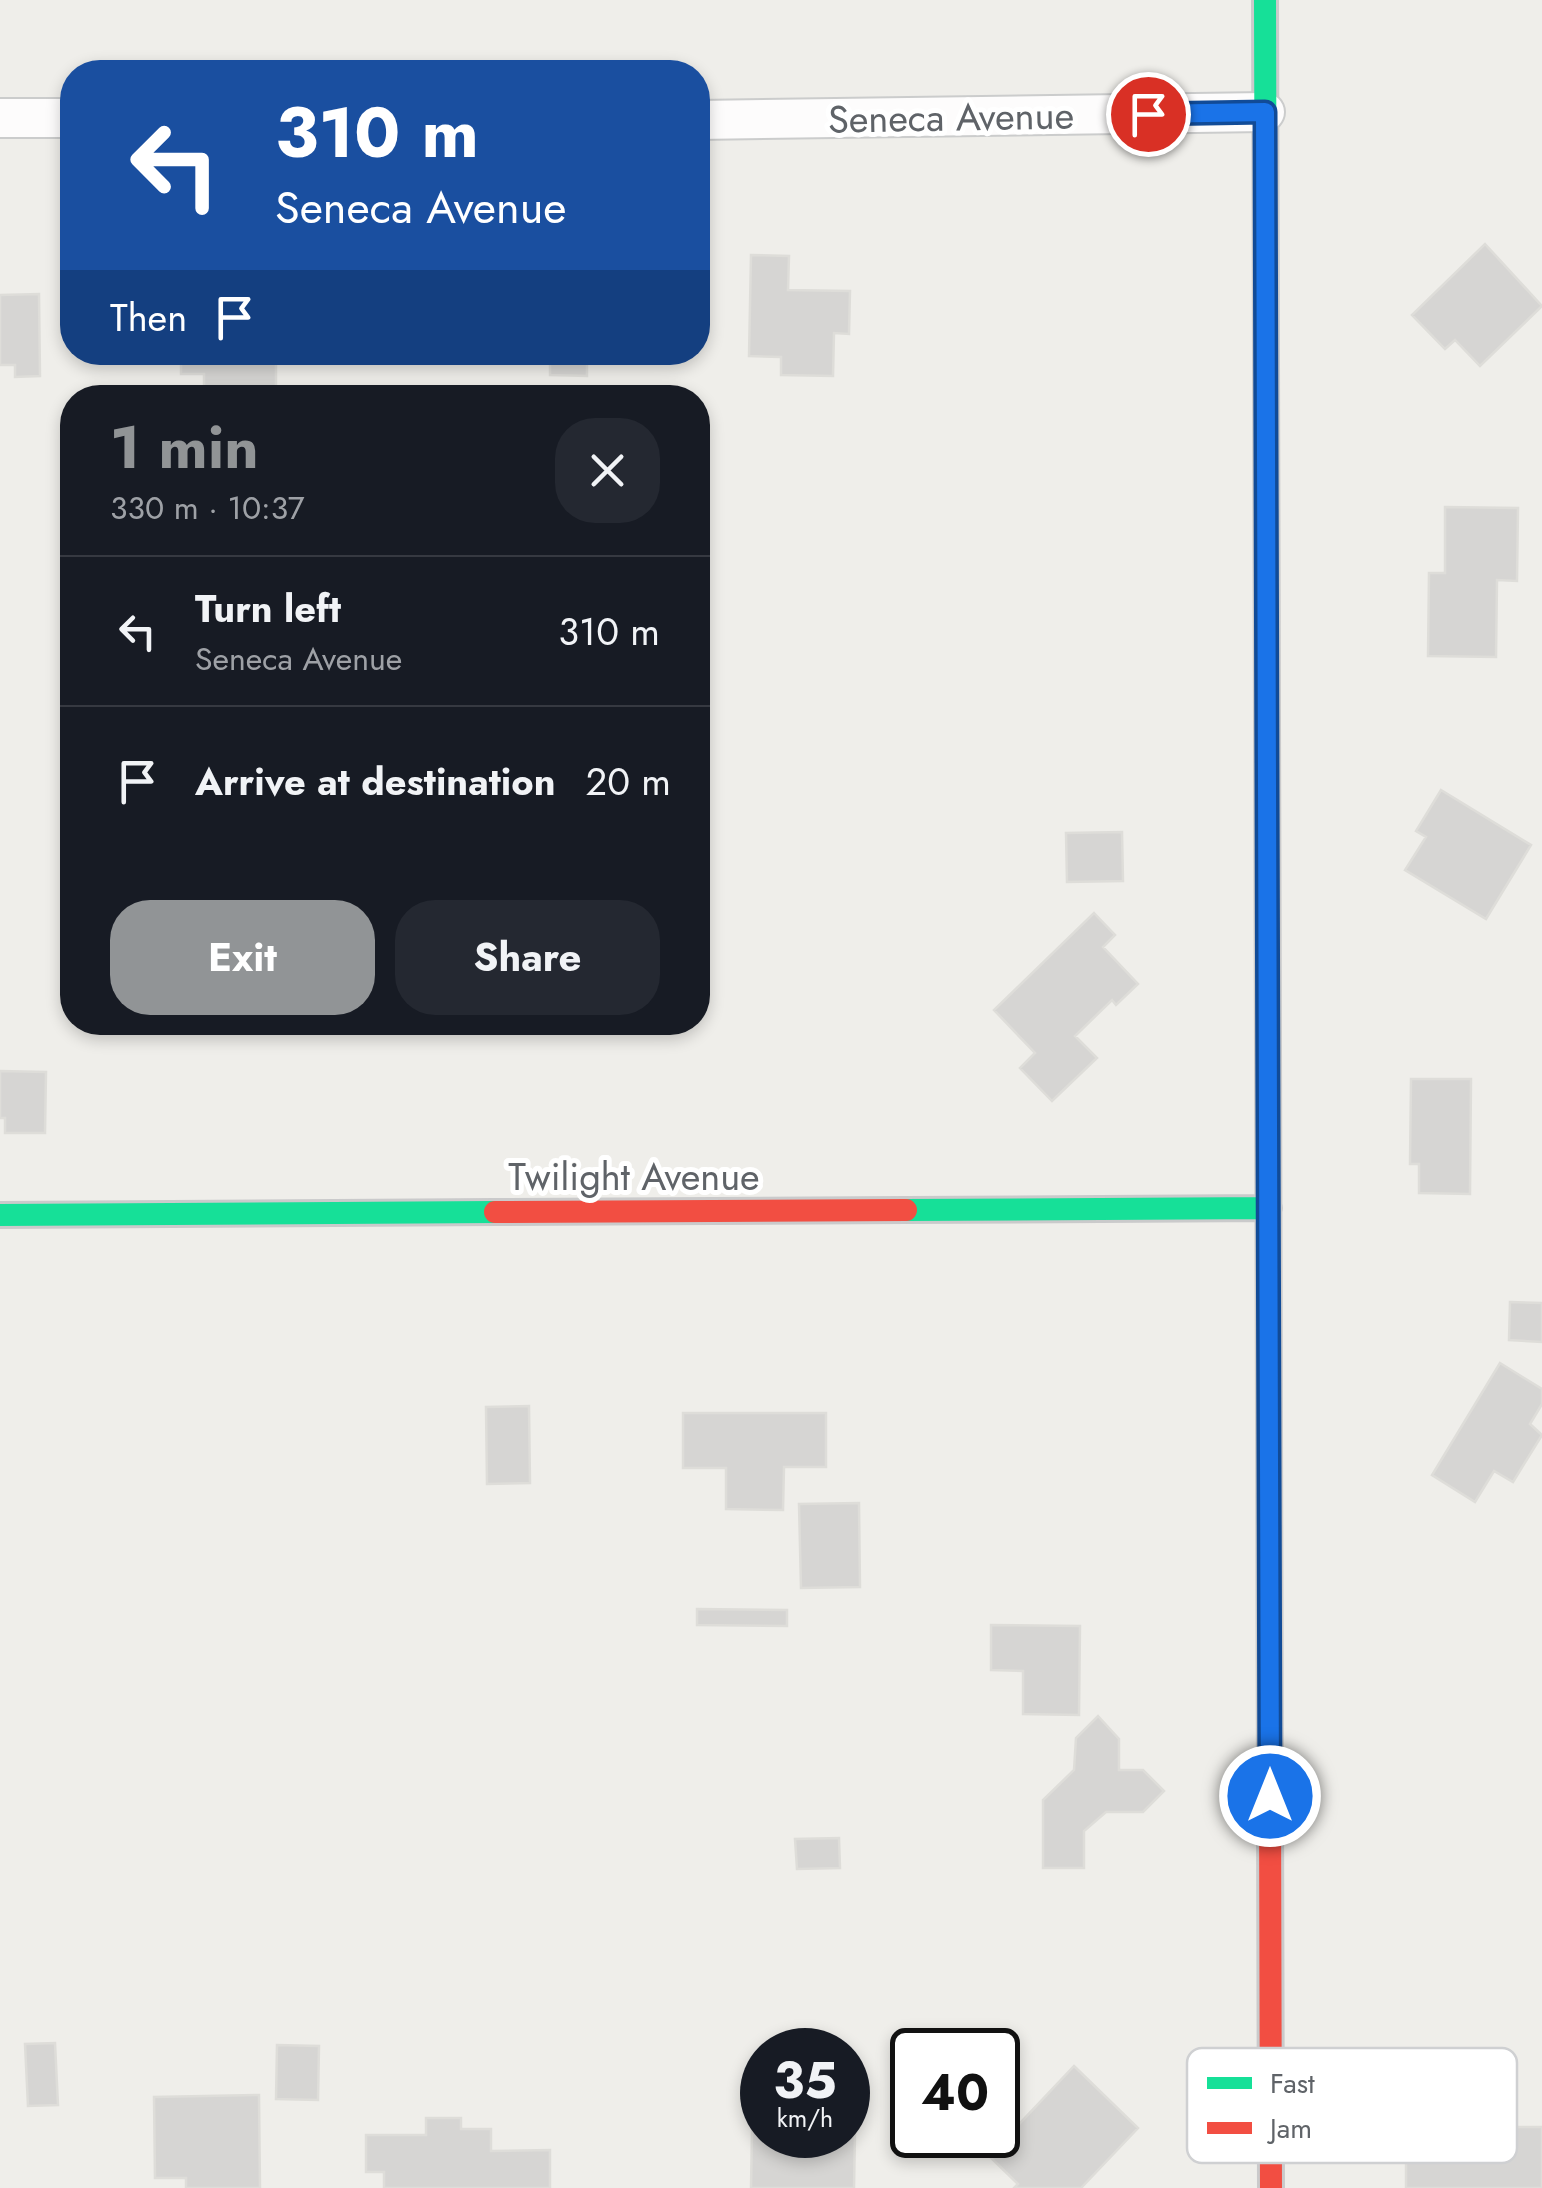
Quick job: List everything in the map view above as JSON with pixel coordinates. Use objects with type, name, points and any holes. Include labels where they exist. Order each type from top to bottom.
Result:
[{"type":"street","points":[[1265,0],[1271,2048]]},
{"type":"street","name":"Seneca Avenue","points":[[710,120],[1265,112]]},
{"type":"street","points":[[0,118],[60,118]]},
{"type":"street","name":"Twilight Avenue","points":[[0,1215],[1269,1208]]},
{"type":"street","points":[[1271,2163],[1271,2188]]},
{"type":"building","points":[[1485,244],[1542,306],[1480,366],[1455,340],[1445,349],[1412,315]]},
{"type":"building","points":[[751,255],[789,256],[788,290],[850,291],[849,334],[834,333],[833,376],[781,375],[781,357],[749,356]]},
{"type":"building","points":[[39,294],[40,376],[15,377],[15,365],[0,365],[0,295]]},
{"type":"building","points":[[181,365],[276,365],[276,385],[204,385],[204,374],[181,374]]},
{"type":"building","points":[[550,365],[587,365],[587,376],[550,375]]},
{"type":"building","points":[[1445,507],[1518,508],[1517,581],[1497,580],[1496,657],[1428,656],[1429,573],[1445,573]]},
{"type":"building","points":[[1441,790],[1531,845],[1486,919],[1405,870],[1426,837],[1416,831]]},
{"type":"building","points":[[1122,832],[1123,881],[1067,882],[1066,833]]},
{"type":"building","points":[[1094,913],[1115,935],[1103,947],[1138,984],[1116,1005],[1112,1000],[1075,1036],[1097,1058],[1052,1101],[1020,1068],[1035,1053],[994,1010]]},
{"type":"building","points":[[0,1071],[46,1072],[45,1133],[5,1133],[5,1118],[0,1118]]},
{"type":"building","points":[[1411,1079],[1471,1079],[1470,1194],[1419,1193],[1419,1164],[1410,1164]]},
{"type":"building","points":[[1510,1302],[1542,1303],[1542,1342],[1509,1340]]},
{"type":"building","points":[[1500,1363],[1542,1389],[1542,1404],[1530,1424],[1542,1435],[1513,1482],[1494,1471],[1475,1502],[1432,1475]]},
{"type":"building","points":[[529,1406],[530,1483],[487,1484],[486,1407]]},
{"type":"building","points":[[683,1413],[826,1413],[826,1467],[784,1467],[783,1510],[726,1509],[726,1468],[683,1468]]},
{"type":"building","points":[[859,1503],[860,1587],[801,1588],[799,1504]]},
{"type":"building","points":[[697,1609],[787,1610],[787,1626],[697,1625]]},
{"type":"building","points":[[991,1625],[1080,1626],[1079,1715],[1023,1714],[1023,1671],[991,1670]]},
{"type":"building","points":[[1098,1716],[1119,1739],[1119,1770],[1143,1770],[1164,1791],[1143,1812],[1106,1812],[1084,1831],[1084,1868],[1043,1868],[1043,1800],[1074,1770],[1076,1738]]},
{"type":"building","points":[[839,1838],[840,1868],[797,1869],[795,1839]]},
{"type":"building","points":[[55,2043],[58,2105],[28,2106],[25,2044]]},
{"type":"building","points":[[277,2045],[319,2046],[318,2100],[276,2099]]},
{"type":"building","points":[[1074,2066],[1138,2128],[1081,2188],[1014,2188],[1018,2184],[991,2158],[1020,2158],[1020,2123]]},
{"type":"building","points":[[259,2095],[260,2188],[186,2188],[186,2178],[155,2178],[154,2097]]},
{"type":"building","points":[[426,2118],[461,2118],[461,2129],[491,2129],[491,2151],[550,2150],[550,2188],[384,2188],[384,2172],[366,2172],[366,2135],[426,2135]]},
{"type":"building","points":[[1517,2127],[1542,2127],[1542,2188],[1406,2188],[1406,2163],[1517,2163]]},
{"type":"building","points":[[752,2158],[855,2158],[854,2188],[751,2188]]},
{"type":"traffic: fast","points":[[1265,0],[1267,722]]},
{"type":"traffic: fast","points":[[1268,1049],[1270,1797]]},
{"type":"traffic: fast","points":[[906,1210],[1269,1208]]},
{"type":"traffic: fast","points":[[0,1215],[495,1212]]},
{"type":"traffic: jam","points":[[1267,722],[1268,1049]]},
{"type":"traffic: jam","points":[[495,1212],[906,1210]]},
{"type":"traffic: jam","points":[[1270,1797],[1271,2048]]},
{"type":"traffic: jam","points":[[1271,2163],[1271,2188]]},
{"type":"route","points":[[1148,114],[1265,112],[1270,1796]]}]
